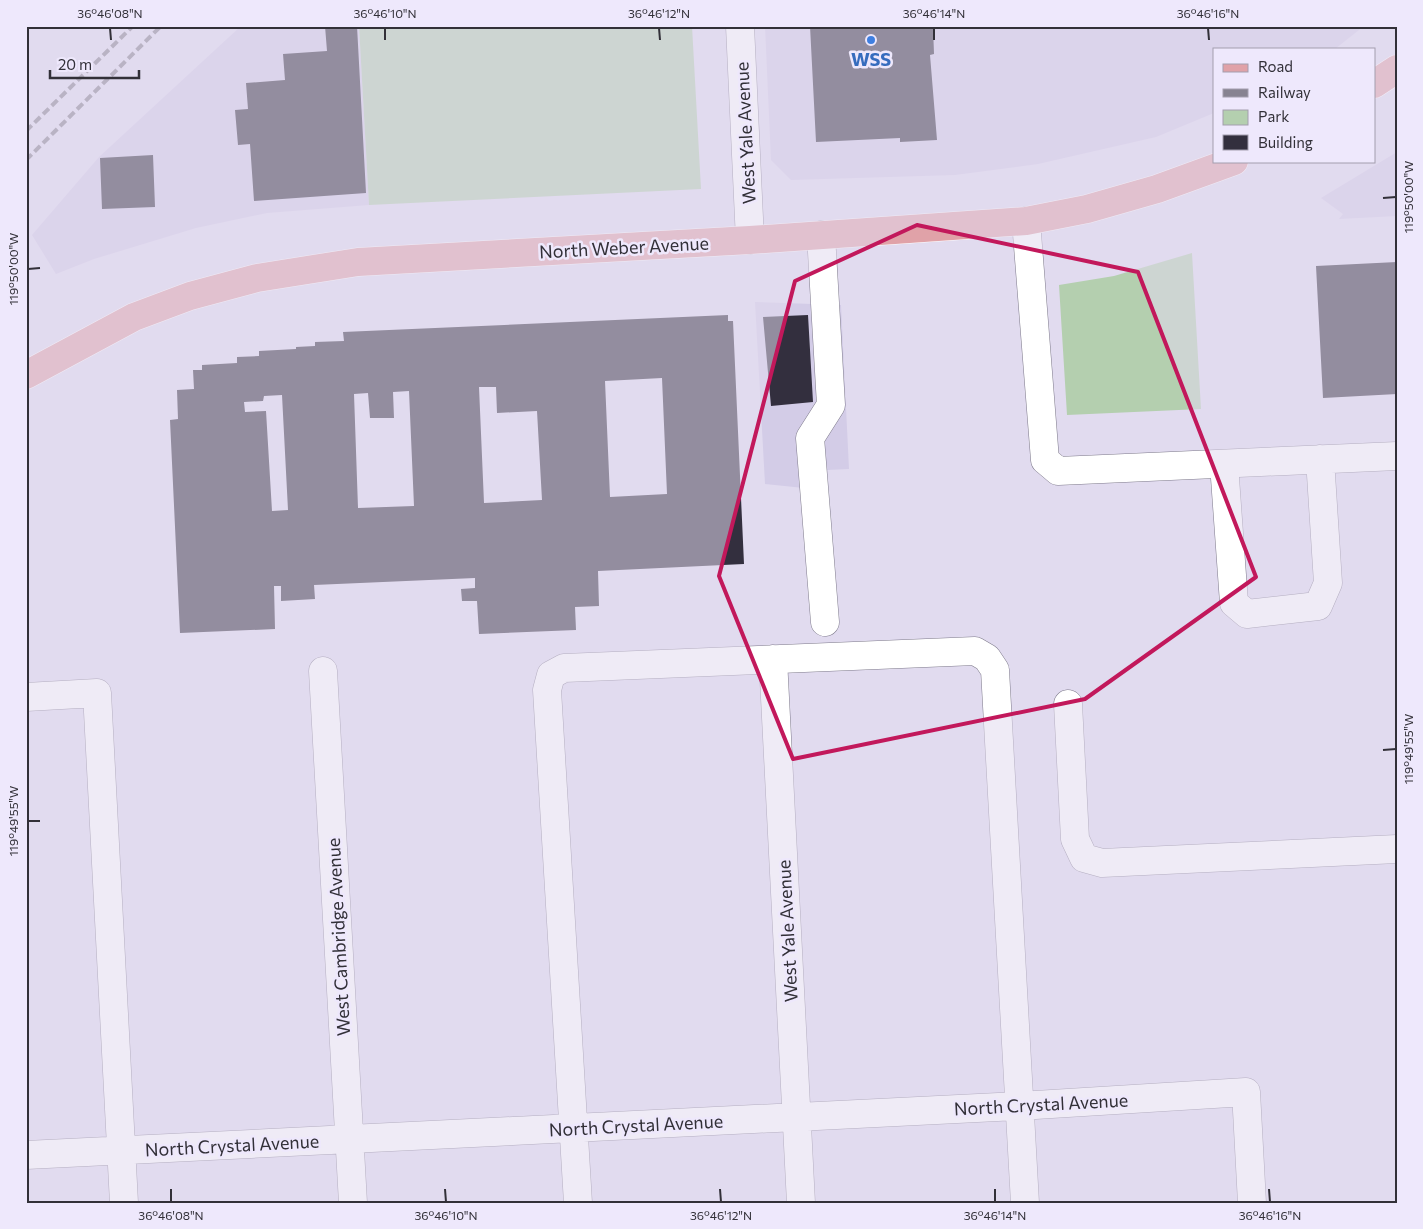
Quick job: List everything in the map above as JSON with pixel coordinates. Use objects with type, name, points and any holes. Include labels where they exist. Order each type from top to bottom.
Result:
[{"type":"main road","points":[[1376,83],[1397,69]]},
{"type":"main road","name":"North Weber Avenue","points":[[26,375],[134,318],[190,296],[256,278],[358,262],[750,240],[1026,221],[1087,209],[1157,190],[1231,162]]},
{"type":"street","name":"West Yale Avenue","points":[[740,26],[750,240]]},
{"type":"street","points":[[1026,221],[1045,460],[1058,471],[1397,456]]},
{"type":"street","points":[[821,235],[831,405],[810,438],[825,622]]},
{"type":"street","points":[[1224,464],[1234,603],[1246,614],[1318,606],[1328,583],[1320,459]]},
{"type":"street","points":[[578,1203],[547,690],[551,675],[564,668],[975,651],[987,658],[995,670],[1025,1203]]},
{"type":"street","name":"West Yale Avenue","points":[[773,659],[801,1203]]},
{"type":"street","name":"West Cambridge Avenue","points":[[323,671],[353,1203]]},
{"type":"street","points":[[26,697],[97,693],[124,1203]]},
{"type":"street","points":[[1068,704],[1075,839],[1084,858],[1102,863],[1397,849]]},
{"type":"street","name":"North Crystal Avenue","points":[[26,1155],[1019,1106],[1246,1092],[1252,1203]]},
{"type":"highlighted area","points":[[917,225],[1138,272],[1256,577],[1085,699],[793,759],[719,576],[795,281]]},
{"type":"shaded area","points":[[241,26],[359,26],[369,205],[267,213],[196,228],[94,259],[56,274],[32,235],[99,157]]},
{"type":"shaded area","points":[[765,26],[1364,26],[1336,48],[1213,48],[1213,113],[1156,137],[1038,164],[955,175],[791,180],[771,160]]},
{"type":"shaded area","points":[[1397,152],[1397,216],[1339,219],[1343,214],[1321,198]]},
{"type":"shaded area","points":[[755,302],[841,305],[849,469],[804,471],[804,488],[765,484]]},
{"type":"green space","points":[[359,26],[692,26],[701,189],[369,205]]},
{"type":"green space","points":[[1192,253],[1201,409],[1067,415],[1059,285],[1114,276]]},
{"type":"building","points":[[325,26],[357,26],[366,193],[254,201],[250,144],[238,145],[235,110],[248,109],[246,83],[285,80],[283,54],[327,51]]},
{"type":"building","points":[[810,26],[933,26],[934,54],[930,55],[937,140],[900,142],[900,138],[816,142]]},
{"type":"building","points":[[153,155],[155,207],[102,209],[100,158]]},
{"type":"building","points":[[1397,262],[1397,394],[1323,398],[1316,266]]},
{"type":"building","points":[[728,315],[728,321],[733,321],[744,564],[598,571],[599,606],[575,607],[576,630],[479,634],[477,601],[462,601],[461,589],[475,588],[475,578],[314,585],[315,599],[281,601],[281,586],[274,586],[275,629],[180,633],[170,420],[178,419],[177,390],[194,389],[193,370],[202,370],[202,365],[237,363],[237,357],[259,356],[259,351],[315,346],[315,342],[344,341],[343,332]],"holes":[[[662,378],[667,494],[610,497],[605,381]],[[479,387],[496,387],[497,413],[537,411],[542,500],[484,503]],[[409,391],[414,506],[358,508],[354,394],[368,393],[370,418],[394,418],[393,392]],[[282,395],[288,510],[272,511],[266,411],[245,412],[244,402],[263,401],[264,396]]]},
{"type":"building","points":[[808,315],[813,402],[771,406],[763,317]]},
{"type":"railway","points":[[26,131],[133,26]]},
{"type":"railway","points":[[26,160],[161,26]]},
{"type":"place","name":"WSS","points":[[871,40]]}]
